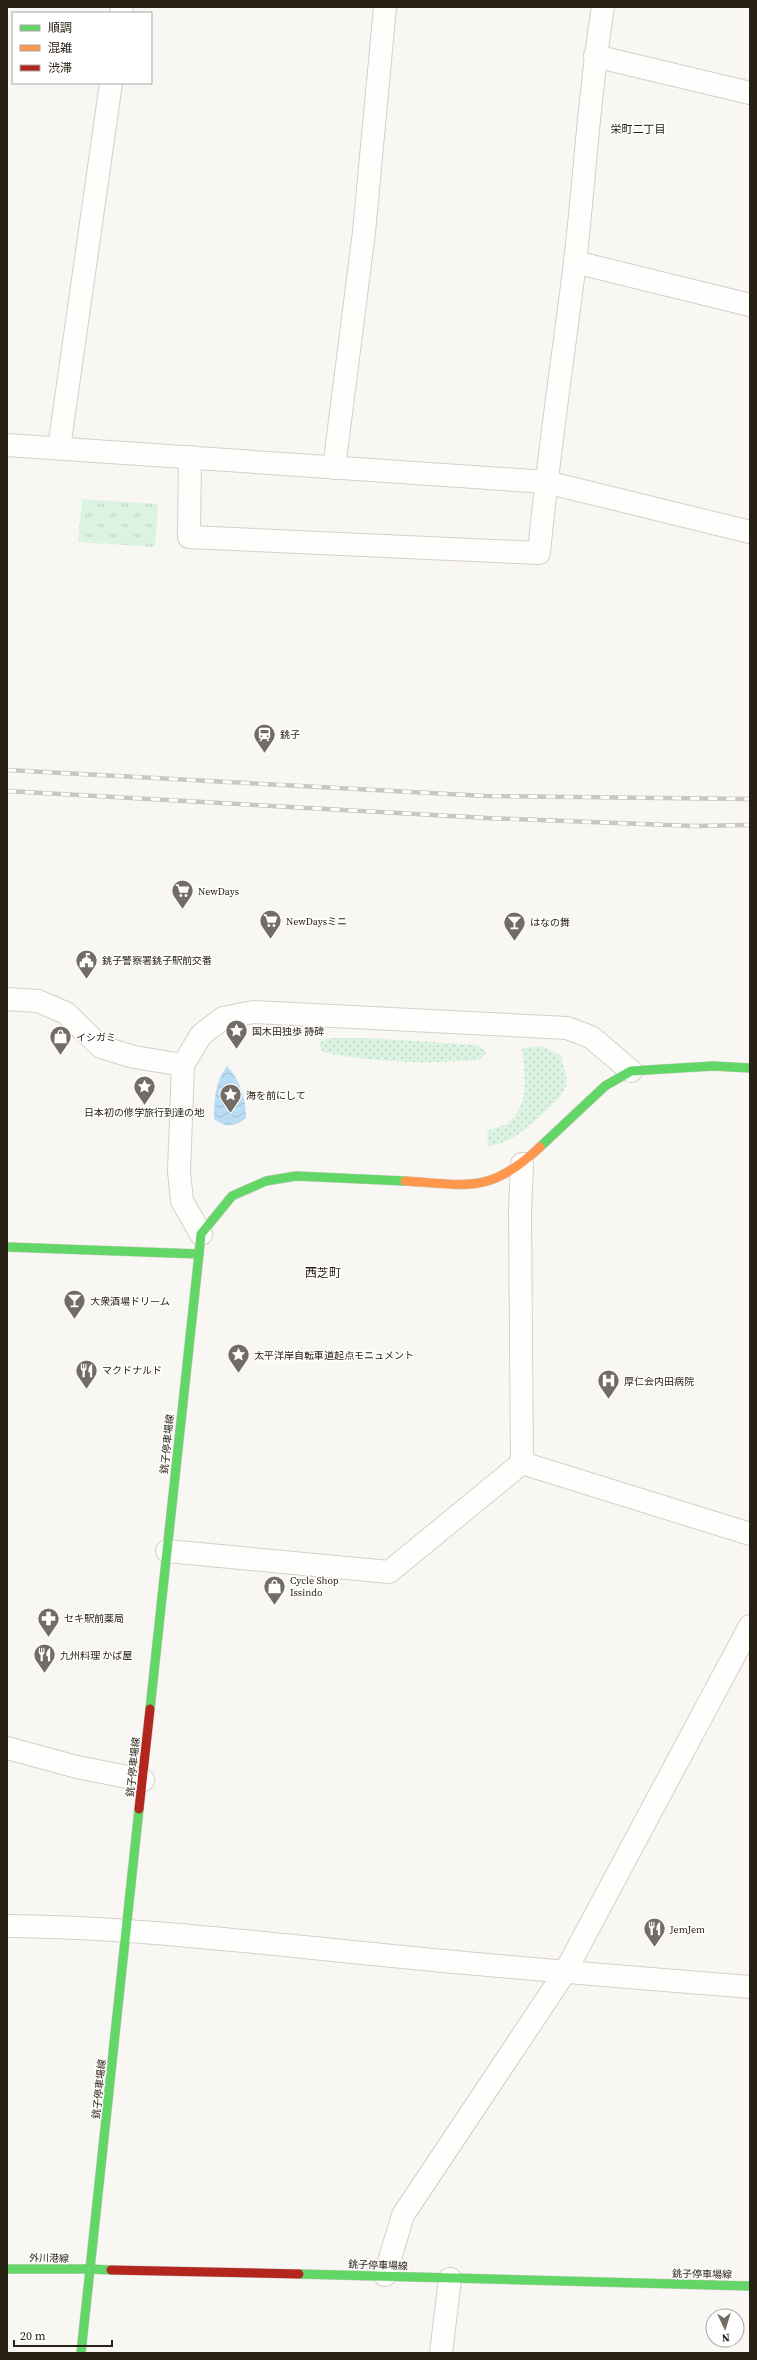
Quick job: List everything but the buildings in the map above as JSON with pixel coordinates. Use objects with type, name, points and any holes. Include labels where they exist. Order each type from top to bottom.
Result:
[{"type":"main road","points":[[7,1247],[200,1244],[232,1196],[266,1181],[296,1176],[476,1185],[498,1179],[522,1164],[605,1086],[631,1071],[713,1066],[750,1068]]},
{"type":"main road","name":"銚子停車場線","points":[[200,1244],[90,2269],[750,2286]]},
{"type":"main road","name":"外川港線","points":[[7,2269],[90,2269]]},
{"type":"main road","points":[[81,2353],[90,2269]]},
{"type":"street","points":[[334,468],[364,232],[386,7]]},
{"type":"street","points":[[190,457],[189,537],[539,553],[546,482],[575,262],[595,56],[603,7]]},
{"type":"street","points":[[595,56],[750,94]]},
{"type":"street","points":[[59,448],[111,84]]},
{"type":"street","points":[[575,262],[750,306]]},
{"type":"street","points":[[7,445],[546,482],[750,532]]},
{"type":"street","points":[[7,999],[38,1001],[66,1013],[101,1047],[134,1057],[183,1065]]},
{"type":"street","points":[[200,1244],[182,1201],[181,1193],[179,1171],[183,1065],[201,1035],[223,1018],[253,1012],[567,1028],[591,1037],[631,1071]]},
{"type":"street","points":[[522,1164],[520,1211],[522,1463]]},
{"type":"street","points":[[522,1463],[750,1534]]},
{"type":"street","points":[[167,1551],[389,1572],[522,1463]]},
{"type":"street","points":[[385,2276],[403,2216],[565,1972],[750,1626]]},
{"type":"street","points":[[7,1748],[77,1767],[143,1780]]},
{"type":"street","points":[[7,1926],[58,1926],[127,1931],[565,1972],[750,1987]]},
{"type":"street","points":[[441,2353],[450,2279]]},
{"type":"green space","points":[[82,499],[158,504],[155,547],[78,542]]},
{"type":"green space","points":[[329,1038],[370,1038],[476,1045],[487,1052],[480,1060],[401,1062],[343,1056],[322,1052],[319,1043]]},
{"type":"green space","points":[[542,1046],[561,1056],[566,1078],[566,1086],[563,1092],[558,1099],[532,1124],[509,1140],[488,1146],[487,1131],[508,1123],[521,1106],[524,1087],[522,1048]]},
{"type":"water","points":[[227,1066],[232,1071],[239,1084],[246,1111],[246,1118],[234,1125],[222,1124],[214,1119],[216,1091],[220,1078]]},
{"type":"railway","points":[[7,770],[486,796],[750,799]]},
{"type":"railway","points":[[7,791],[487,818],[694,826],[750,825]]},
{"type":"traffic: fast","points":[[540,1147],[605,1086],[631,1071],[713,1066],[750,1068]]},
{"type":"traffic: fast","points":[[7,1247],[199,1254],[201,1234],[232,1196],[266,1181],[296,1176],[405,1181]]},
{"type":"traffic: fast","points":[[150,1709],[199,1254]]},
{"type":"traffic: fast","points":[[111,2270],[90,2269],[139,1809]]},
{"type":"traffic: fast","points":[[7,2269],[90,2269],[81,2353]]},
{"type":"traffic: fast","points":[[299,2274],[750,2286]]},
{"type":"traffic: slow","points":[[405,1181],[446,1184],[478,1183],[507,1173],[540,1147]]},
{"type":"traffic: jam","points":[[139,1809],[150,1709]]},
{"type":"traffic: jam","points":[[111,2270],[299,2274]]},
{"type":"place","name":"銚子","points":[[264,754]]},
{"type":"place","name":"NewDays","points":[[183,910]]},
{"type":"place","name":"NewDaysミニ","points":[[271,940]]},
{"type":"place","name":"はなの舞","points":[[514,942]]},
{"type":"place","name":"銚子警察署銚子駅前交番","points":[[86,980]]},
{"type":"place","name":"国木田独歩 詩碑","points":[[237,1050]]},
{"type":"place","name":"イシガミ","points":[[61,1056]]},
{"type":"place","name":"日本初の修学旅行到達の地","points":[[144,1106]]},
{"type":"place","name":"海を前にして","points":[[231,1114]]},
{"type":"place","name":"大衆酒場ドリーム","points":[[74,1320]]},
{"type":"place","name":"太平洋岸自転車道起点モニュメント","points":[[238,1374]]},
{"type":"place","name":"マクドナルド","points":[[86,1390]]},
{"type":"place","name":"厚仁会内田病院","points":[[609,1400]]},
{"type":"place","name":"Cycle Shop Issindo","points":[[275,1606]]},
{"type":"place","name":"セキ駅前薬局","points":[[49,1638]]},
{"type":"place","name":"九州料理 かば屋","points":[[44,1674]]},
{"type":"place","name":"JemJem","points":[[654,1948]]},
{"type":"district","name":"栄町二丁目","points":[[638,129]]},
{"type":"district","name":"西芝町","points":[[323,1273]]}]
